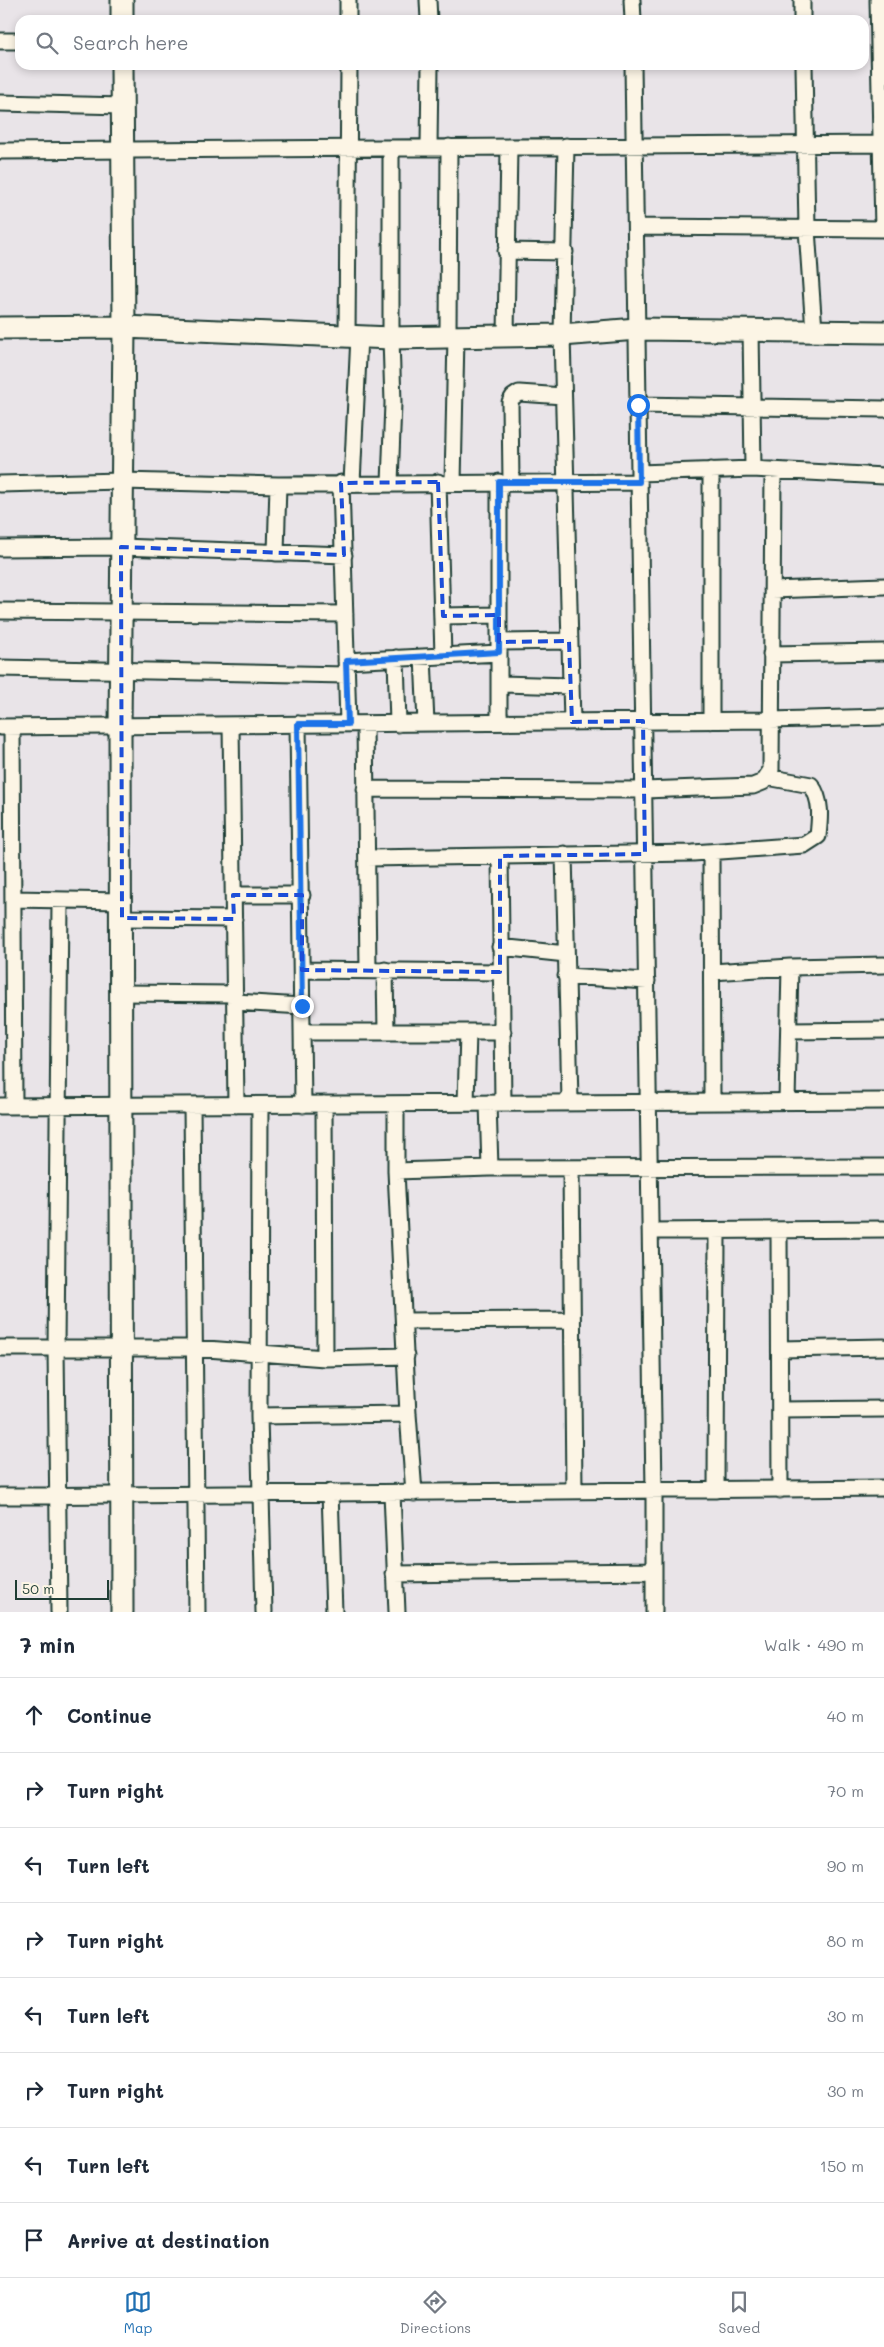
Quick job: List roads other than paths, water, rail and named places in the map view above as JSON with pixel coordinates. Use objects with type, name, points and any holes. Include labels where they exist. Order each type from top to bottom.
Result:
[{"type":"street","points":[[122,0],[122,15]]},
{"type":"street","points":[[348,0],[348,15]]},
{"type":"street","points":[[428,0],[429,15]]},
{"type":"street","points":[[632,0],[632,15]]},
{"type":"street","points":[[802,0],[802,15]]},
{"type":"street","points":[[636,227],[884,229],[882,60],[878,0]]},
{"type":"street","points":[[0,41],[15,41]]},
{"type":"street","points":[[122,70],[124,327],[120,726],[122,909],[120,1105],[122,1612]]},
{"type":"street","points":[[348,724],[344,555],[353,336],[349,70]]},
{"type":"street","points":[[429,148],[430,70]]},
{"type":"street","points":[[633,70],[654,1491],[654,1612]]},
{"type":"street","points":[[804,70],[807,229],[814,331]]},
{"type":"street","points":[[0,103],[123,106]]},
{"type":"street","points":[[0,151],[883,144]]},
{"type":"street","points":[[566,146],[562,335],[564,482],[572,722]]},
{"type":"street","points":[[450,147],[453,483]]},
{"type":"street","points":[[506,336],[509,147]]},
{"type":"street","points":[[390,482],[393,403],[390,338],[391,148]]},
{"type":"street","points":[[506,251],[565,252]]},
{"type":"street","points":[[0,328],[124,327],[390,338],[562,335],[637,329],[884,332]]},
{"type":"street","points":[[751,329],[754,469]]},
{"type":"street","points":[[499,722],[499,615],[510,402],[513,396],[519,393],[564,396]]},
{"type":"street","points":[[638,405],[884,408]]},
{"type":"street","points":[[0,484],[122,481],[278,484],[564,482],[711,470],[754,469],[884,476]]},
{"type":"street","points":[[710,721],[711,470]]},
{"type":"street","points":[[365,789],[644,790],[753,786],[768,777],[771,770],[773,470]]},
{"type":"street","points":[[438,482],[443,656]]},
{"type":"street","points":[[276,553],[278,484]]},
{"type":"street","points":[[0,548],[122,547],[344,555]]},
{"type":"street","points":[[772,590],[884,586]]},
{"type":"street","points":[[0,610],[345,614]]},
{"type":"street","points":[[443,616],[499,615]]},
{"type":"street","points":[[0,668],[346,668],[396,658],[443,656],[499,647],[569,640]]},
{"type":"street","points":[[771,654],[884,652]]},
{"type":"street","points":[[423,657],[426,723]]},
{"type":"street","points":[[396,658],[398,724]]},
{"type":"street","points":[[499,684],[570,686]]},
{"type":"street","points":[[397,695],[424,694]]},
{"type":"street","points":[[884,717],[365,725],[6,727],[6,884],[12,900],[6,972],[7,1106],[303,1105],[570,1101],[648,1103],[884,1101]]},
{"type":"street","points":[[298,724],[302,895],[303,1105]]},
{"type":"street","points":[[231,725],[236,1105]]},
{"type":"street","points":[[365,725],[368,969]]},
{"type":"street","points":[[366,858],[711,852],[804,845],[818,836],[820,820],[818,794],[810,785],[768,777]]},
{"type":"street","points":[[711,852],[712,1101]]},
{"type":"street","points":[[564,854],[570,1101]]},
{"type":"street","points":[[500,856],[503,1102]]},
{"type":"street","points":[[233,895],[302,895]]},
{"type":"street","points":[[12,900],[60,901],[122,909],[234,919]]},
{"type":"street","points":[[59,1612],[56,1348],[60,901]]},
{"type":"street","points":[[500,947],[566,954]]},
{"type":"street","points":[[712,972],[790,967],[884,965]]},
{"type":"street","points":[[788,1101],[790,967]]},
{"type":"street","points":[[302,970],[368,969],[500,972]]},
{"type":"street","points":[[385,970],[386,1032]]},
{"type":"street","points":[[566,976],[647,981]]},
{"type":"street","points":[[121,993],[235,998],[302,1006]]},
{"type":"street","points":[[789,1031],[884,1030]]},
{"type":"street","points":[[302,1032],[503,1032]]},
{"type":"street","points":[[466,1103],[468,1032]]},
{"type":"street","points":[[488,1103],[490,1168]]},
{"type":"street","points":[[324,1104],[325,1358]]},
{"type":"street","points":[[396,1104],[396,1171],[405,1321],[408,1414],[414,1493]]},
{"type":"street","points":[[192,1105],[197,1612]]},
{"type":"street","points":[[260,1105],[258,1416],[262,1493],[264,1612]]},
{"type":"street","points":[[396,1171],[490,1168],[884,1167]]},
{"type":"street","points":[[571,1168],[574,1492]]},
{"type":"street","points":[[650,1232],[884,1229]]},
{"type":"street","points":[[780,1230],[780,1490]]},
{"type":"street","points":[[716,1490],[717,1231]]},
{"type":"street","points":[[405,1321],[571,1320]]},
{"type":"street","points":[[780,1349],[884,1347]]},
{"type":"street","points":[[0,1348],[194,1348],[325,1358],[406,1356]]},
{"type":"street","points":[[780,1410],[884,1409]]},
{"type":"street","points":[[258,1416],[408,1414]]},
{"type":"street","points":[[0,1496],[884,1488]]},
{"type":"street","points":[[330,1492],[334,1612]]},
{"type":"street","points":[[392,1493],[396,1612]]},
{"type":"street","points":[[394,1574],[653,1571]]}]
